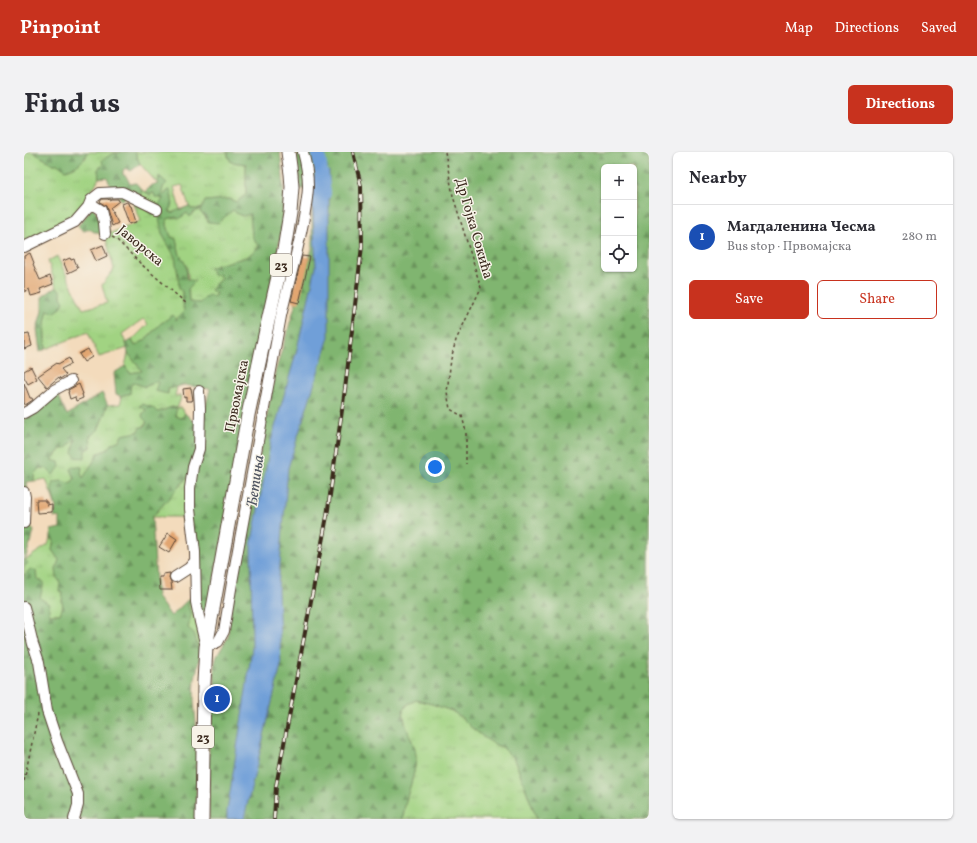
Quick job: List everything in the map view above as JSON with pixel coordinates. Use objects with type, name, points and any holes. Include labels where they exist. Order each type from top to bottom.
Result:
[{"type":"main road","name":"Првомајска","points":[[202,819],[206,647],[248,415],[284,250],[292,187],[288,152]]},
{"type":"street","points":[[206,647],[218,642],[224,631],[281,316],[304,215],[308,186],[303,152]]},
{"type":"street","points":[[24,247],[75,222],[88,207],[91,200],[100,193],[122,192],[157,209]]},
{"type":"street","name":"Јаворска","points":[[88,207],[93,205],[101,210],[105,234]]},
{"type":"street","points":[[24,413],[33,408],[54,390],[71,381]]},
{"type":"street","name":"Првомајска","points":[[198,391],[200,408],[199,449],[193,467],[190,488],[190,509],[195,561],[196,602],[206,647]]},
{"type":"street","points":[[24,492],[24,523]]},
{"type":"street","points":[[175,577],[189,568],[195,561]]},
{"type":"street","points":[[24,607],[39,662],[47,711],[78,794],[78,805],[74,819]]},
{"type":"path","name":"Др Гојка Сокића","points":[[445,152],[453,196],[482,288],[456,340],[451,359],[447,392],[450,409],[462,416],[466,432],[466,464]]},
{"type":"path","name":"Јаворска","points":[[105,234],[116,239],[141,264],[187,304]]},
{"type":"path","points":[[24,780],[39,712]]},
{"type":"green space","points":[[24,152],[33,152],[53,164],[85,159],[88,152],[122,152],[112,154],[98,169],[99,178],[82,208],[78,222],[24,246]]},
{"type":"green space","points":[[33,152],[88,152],[79,164],[66,170]]},
{"type":"green space","points":[[135,152],[228,152],[231,162],[246,164],[246,195],[236,202],[229,199],[206,201],[200,212],[204,215],[208,222],[233,210],[237,214],[241,215],[250,214],[252,236],[259,247],[247,257],[210,268],[219,274],[221,279],[211,290],[216,293],[213,297],[200,303],[189,302],[188,274],[186,265],[180,255],[176,239],[171,237],[167,225],[167,219],[193,213],[200,209],[191,209],[182,185],[174,187],[180,210],[171,213],[169,210],[169,189],[164,195],[162,193],[163,187],[158,184],[140,164]]},
{"type":"green space","points":[[135,152],[140,164],[131,171],[126,168],[123,170],[123,175],[126,176],[130,184],[136,183],[142,190],[141,194],[132,191],[122,201],[117,194],[108,195],[107,186],[110,185],[107,177],[99,178],[98,169],[103,165],[102,160],[112,154]]},
{"type":"green space","points":[[228,152],[280,152],[284,204],[282,228],[206,623],[201,611],[187,602],[191,615],[188,628],[194,633],[200,654],[195,679],[194,700],[197,735],[196,819],[24,819],[24,574],[25,575],[30,569],[36,571],[37,579],[44,582],[40,598],[49,604],[49,614],[60,614],[63,606],[63,593],[59,591],[60,582],[57,578],[56,569],[59,560],[52,550],[54,540],[50,538],[51,530],[60,528],[60,518],[54,517],[56,507],[52,491],[53,482],[72,482],[75,478],[71,469],[75,466],[82,467],[81,474],[83,478],[98,453],[107,450],[113,443],[120,440],[122,435],[138,432],[140,427],[144,427],[147,422],[142,415],[146,410],[139,406],[142,404],[152,407],[158,412],[172,407],[177,408],[175,415],[179,418],[183,417],[185,413],[194,422],[203,417],[210,389],[184,385],[168,389],[168,394],[155,391],[158,382],[156,381],[145,387],[135,383],[131,384],[130,394],[123,395],[122,397],[116,394],[114,373],[125,366],[130,373],[142,371],[128,353],[126,343],[132,340],[135,346],[145,340],[160,324],[173,315],[176,320],[184,311],[175,257],[162,234],[159,218],[163,213],[159,207],[153,215],[148,211],[155,203],[159,205],[163,199],[155,197],[154,193],[151,195],[145,192],[152,185],[158,184],[159,176],[167,183],[163,187],[162,193],[164,195],[170,189],[173,205],[169,210],[171,213],[189,206],[191,209],[201,209],[193,213],[190,217],[187,213],[179,219],[176,217],[167,219],[167,225],[171,237],[176,239],[180,255],[186,265],[187,279],[195,281],[188,289],[189,302],[200,303],[208,295],[214,297],[216,293],[211,290],[221,279],[219,274],[214,276],[210,268],[247,257],[259,247],[252,236],[250,214],[241,215],[237,214],[233,210],[218,223],[208,222],[204,215],[200,212],[205,201],[229,199],[236,202],[246,195],[246,164],[231,162]],"holes":[[[193,471],[188,509],[182,517],[184,530],[191,534],[198,590],[171,616],[157,597],[152,517]]]},
{"type":"green space","points":[[298,152],[649,152],[649,819],[537,819],[517,766],[513,758],[502,747],[486,739],[452,711],[416,700],[408,704],[403,710],[406,727],[415,749],[416,758],[403,819],[209,819],[209,739],[215,698],[214,666],[217,656],[228,637],[229,620],[275,373],[312,249],[312,207],[310,192],[306,189],[300,189],[297,159]]},
{"type":"green space","points":[[142,190],[151,195],[152,193],[155,193],[163,199],[159,207],[164,213],[162,234],[175,256],[179,288],[182,292],[184,311],[176,320],[173,316],[160,324],[145,340],[135,346],[132,340],[148,324],[143,319],[122,334],[128,348],[99,357],[88,332],[46,349],[46,315],[50,307],[61,297],[61,291],[56,287],[48,261],[57,256],[83,309],[107,303],[102,285],[114,269],[106,239],[97,232],[103,226],[102,223],[111,233],[141,221],[129,193],[132,191],[140,194]]},
{"type":"green space","points":[[93,207],[103,226],[97,232],[90,229],[84,231],[78,226]]},
{"type":"green space","points":[[56,287],[61,291],[61,297],[64,302],[61,308],[54,313],[48,310],[45,330],[46,349],[40,352],[37,329],[42,311],[42,297]]},
{"type":"green space","points":[[128,353],[143,371],[130,373],[125,366]]},
{"type":"green space","points":[[156,381],[168,394],[168,389],[177,387],[175,396],[181,396],[177,408],[181,408],[185,413],[183,417],[179,418],[175,415],[176,408],[172,407],[158,412],[139,406],[146,410],[142,415],[147,421],[142,428],[134,433],[122,435],[120,440],[113,443],[107,450],[98,453],[83,479],[81,474],[71,469],[75,478],[72,482],[68,483],[62,481],[52,491],[56,507],[46,479],[34,481],[34,474],[40,468],[46,468],[53,475],[50,461],[61,449],[77,438],[85,450],[91,447],[90,436],[98,430],[108,405],[120,404],[122,397],[131,384],[135,383],[145,387]]},
{"type":"green space","points":[[102,393],[108,405],[98,430],[90,436],[91,447],[85,450],[85,458],[76,457],[73,453],[76,439],[65,449],[61,449],[51,460],[59,462],[60,467],[53,475],[46,468],[40,468],[34,474],[34,481],[26,482],[31,527],[34,531],[25,560],[28,563],[24,567],[24,419],[34,408],[58,394],[67,415]]},
{"type":"green space","points":[[193,471],[188,509],[182,517],[152,517]]},
{"type":"green space","points":[[50,538],[54,540],[52,550],[59,560],[56,569],[63,593],[63,606],[60,614],[49,614],[24,576],[24,567],[28,563],[25,560],[48,545]]},
{"type":"green space","points":[[187,601],[201,611],[202,621],[200,654],[188,628],[191,615]]},
{"type":"green space","points":[[416,700],[452,711],[472,728],[496,745],[502,747],[513,758],[517,766],[537,819],[403,819],[405,804],[414,773],[416,753],[406,727],[403,710],[408,704]]},
{"type":"water","points":[[329,171],[329,337],[288,468],[278,589],[281,665],[244,819],[227,819],[252,648],[251,546],[271,441],[296,353],[316,267],[311,178]]},
{"type":"building","points":[[102,199],[118,199],[119,201],[110,208],[118,223],[112,226],[106,206],[100,202]]},
{"type":"building","points":[[127,202],[131,206],[136,222],[129,224],[122,204]]},
{"type":"building","points":[[103,245],[107,256],[96,261],[91,250]]},
{"type":"building","points":[[30,253],[40,280],[50,276],[53,284],[40,289],[42,293],[31,296],[29,289],[24,292],[24,256]]},
{"type":"building","points":[[302,256],[310,257],[299,303],[291,301]]},
{"type":"building","points":[[70,258],[71,260],[74,259],[78,268],[68,273],[63,261]]},
{"type":"building","points":[[29,334],[32,346],[24,349],[24,335]]},
{"type":"building","points":[[88,349],[92,357],[84,362],[79,354]]},
{"type":"building","points":[[69,358],[71,364],[61,369],[66,375],[60,379],[59,377],[47,387],[38,376],[57,363],[58,364]]},
{"type":"building","points":[[31,367],[37,379],[28,384],[24,377],[24,371]]},
{"type":"building","points":[[24,383],[30,398],[33,400],[25,405],[24,402]]},
{"type":"building","points":[[79,384],[83,398],[76,401],[75,397],[70,399],[68,390]]},
{"type":"building","points":[[191,388],[193,400],[186,401],[186,397],[184,398],[183,389]]},
{"type":"building","points":[[36,500],[45,500],[47,505],[52,504],[52,512],[37,513]]},
{"type":"building","points":[[168,533],[177,539],[169,553],[159,547]]},
{"type":"building","points":[[170,573],[169,578],[172,590],[160,590],[159,577],[163,577],[163,574]]},
{"type":"waterway","name":"Ђетиња","points":[[318,152],[324,193]]},
{"type":"railway","points":[[274,819],[276,786],[327,516],[345,389],[362,246],[361,186],[353,152]]},
{"type":"place","name":"Магдаленина Чесма","points":[[217,699]]}]
